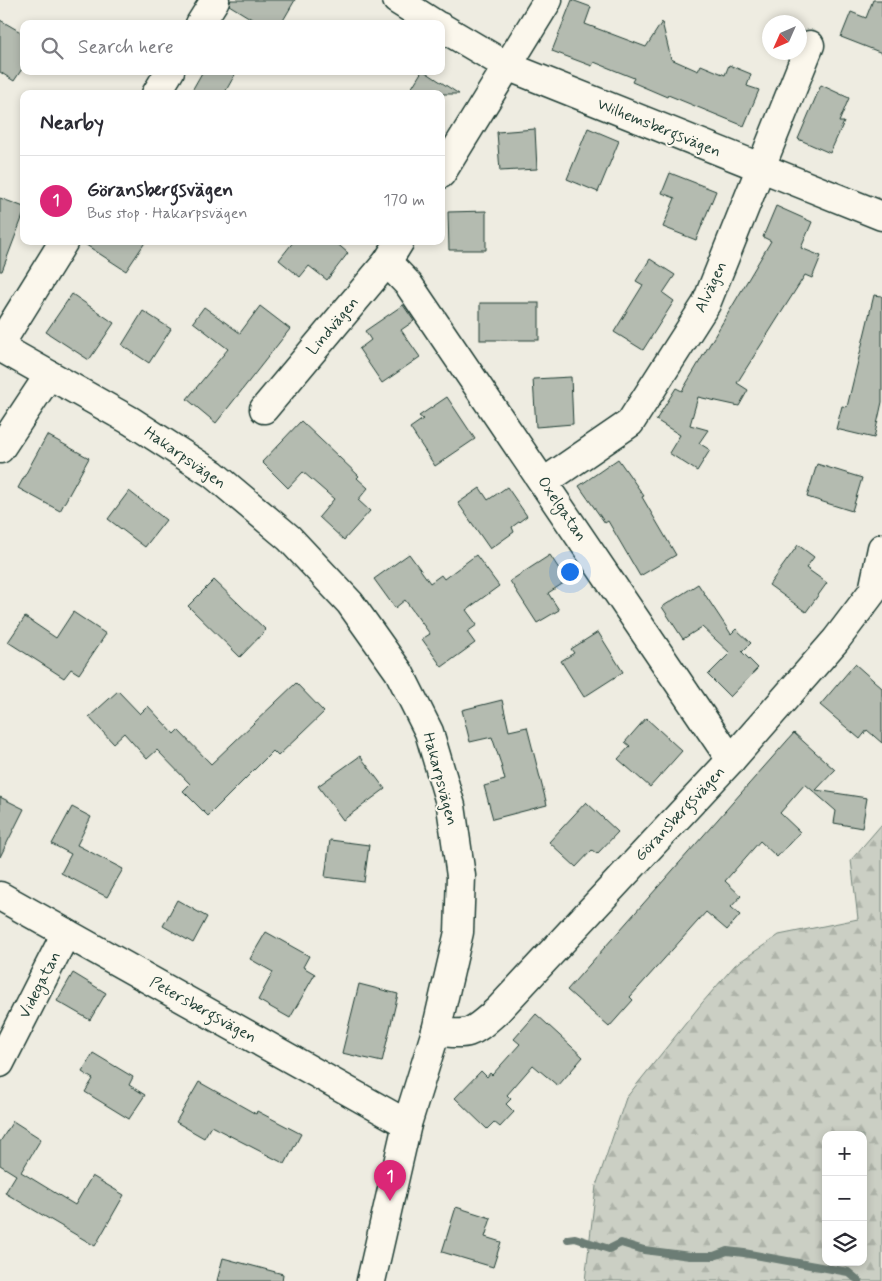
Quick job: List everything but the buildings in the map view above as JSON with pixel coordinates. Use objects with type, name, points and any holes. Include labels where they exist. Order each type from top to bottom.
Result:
[{"type":"street","points":[[202,20],[215,0]]},
{"type":"street","points":[[396,0],[428,20]]},
{"type":"street","points":[[445,168],[548,0]]},
{"type":"street","name":"Wilhemsbergsvägen","points":[[445,29],[508,66],[882,216]]},
{"type":"street","name":"Alvägen","points":[[544,482],[630,423],[706,304],[810,45]]},
{"type":"street","points":[[158,90],[168,75]]},
{"type":"street","points":[[0,346],[62,245]]},
{"type":"street","name":"Oxelgatan","points":[[394,252],[410,285],[731,760]]},
{"type":"street","name":"Lindvägen","points":[[264,409],[394,252]]},
{"type":"street","name":"Hakarpsvägen","points":[[0,346],[131,421],[212,474],[289,538],[350,603],[399,672],[430,732],[451,806],[461,876],[459,932],[436,1031],[407,1124],[371,1281]]},
{"type":"street","points":[[0,449],[49,375]]},
{"type":"street","name":"Göransbergsvägen","points":[[436,1031],[459,1035],[474,1031],[498,1010],[731,760],[878,592],[882,548]]},
{"type":"street","name":"Petersbergsvägen","points":[[0,896],[407,1124]]},
{"type":"street","name":"Videgatan","points":[[0,1063],[66,933]]},
{"type":"green space","points":[[882,824],[882,1281],[585,1281],[596,1186],[626,1098],[735,965],[779,935],[858,919],[851,860]]},
{"type":"waterway","points":[[568,1239],[575,1238],[609,1249],[621,1243],[644,1250],[690,1256],[714,1256],[727,1251],[744,1253],[848,1272],[859,1281]]},
{"type":"place","name":"Göransbergsvägen","points":[[390,1201]]}]
